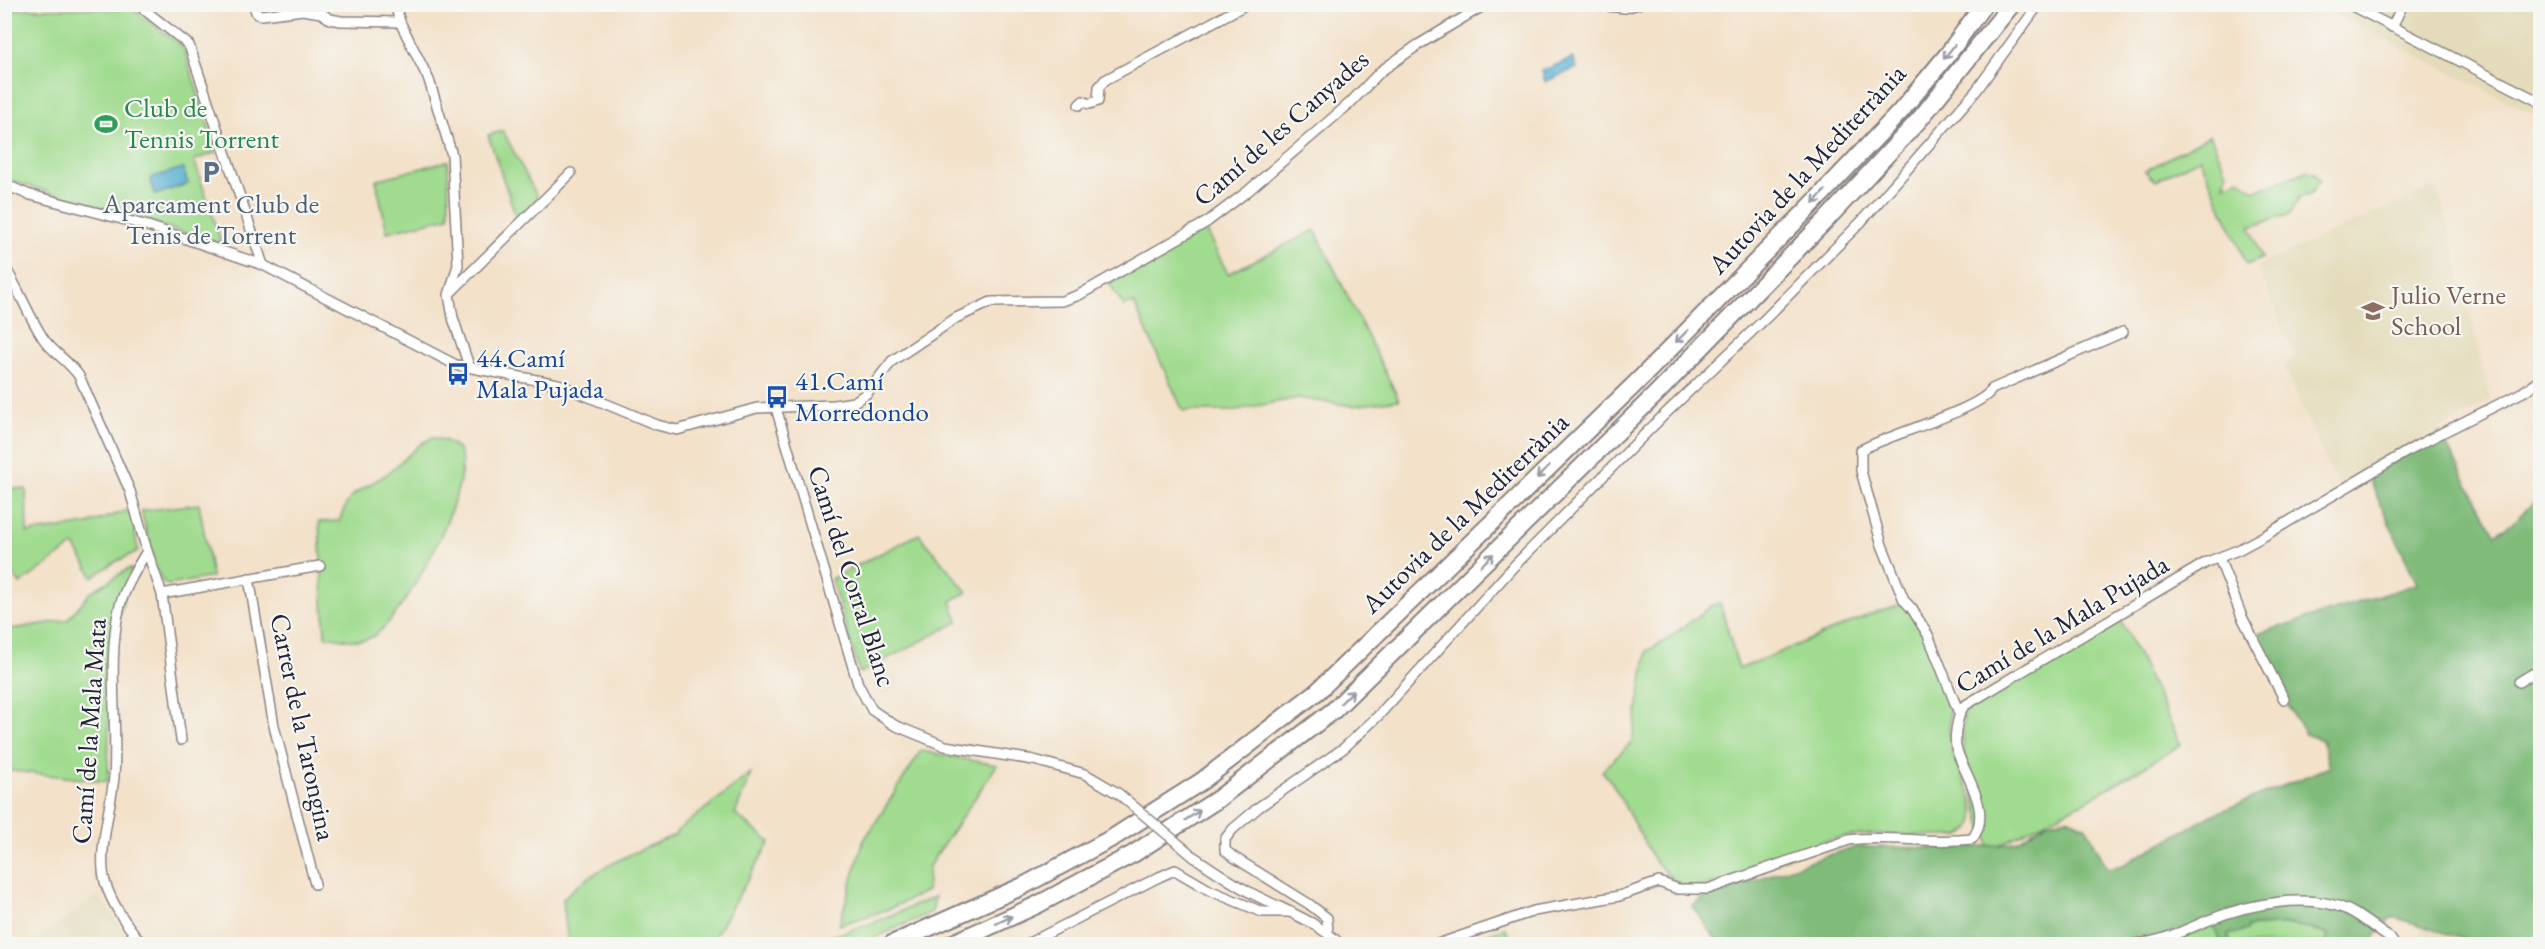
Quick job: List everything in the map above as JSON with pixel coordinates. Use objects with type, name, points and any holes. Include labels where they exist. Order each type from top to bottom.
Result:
[{"type":"highway","name":"Autovia de la Mediterrània","points":[[892,945],[1023,886],[1113,837],[1202,781],[1318,691],[1638,381],[1801,216],[1900,112],[1948,54],[1984,4]]},
{"type":"highway","name":"Autovia de la Mediterrània","points":[[951,945],[1037,905],[1133,854],[1218,799],[1334,710],[1655,395],[1826,220],[1918,120],[2012,4]]},
{"type":"street","points":[[137,4],[189,45],[263,265]]},
{"type":"street","points":[[253,4],[254,11],[262,15],[303,10],[321,13],[330,19],[342,21],[400,22]]},
{"type":"street","points":[[395,4],[400,22],[429,80],[452,155],[458,264],[449,295],[453,318],[469,366]]},
{"type":"street","points":[[1079,105],[1083,101],[1089,104],[1098,101],[1099,87],[1105,80],[1247,4]]},
{"type":"street","name":"Camí de les Canyades","points":[[4,184],[27,194],[148,226],[263,265],[456,365],[558,384],[677,430],[758,408],[854,402],[867,393],[892,361],[956,318],[991,302],[1062,302],[1079,295],[1160,251],[1207,222],[1248,191],[1350,103],[1381,71],[1418,45],[1486,4]]},
{"type":"street","points":[[1589,4],[1603,8],[1625,8],[1638,4]]},
{"type":"street","points":[[1340,945],[1328,933],[1327,918],[1292,893],[1232,856],[1225,850],[1225,839],[1259,807],[1344,748],[1378,716],[1514,566],[1845,238],[1976,91],[2039,4]]},
{"type":"street","points":[[2348,4],[2541,102]]},
{"type":"street","points":[[2392,27],[2403,4]]},
{"type":"street","points":[[449,295],[571,173]]},
{"type":"street","points":[[4,266],[44,339],[71,364],[79,376],[130,491],[162,594],[181,740]]},
{"type":"street","points":[[1959,713],[1928,635],[1904,600],[1882,545],[1861,471],[1861,450],[1965,407],[1980,400],[1992,389],[2123,332]]},
{"type":"street","name":"Camí de la Mala Pujada","points":[[1438,945],[1534,911],[1619,896],[1659,882],[1678,889],[1708,890],[1849,840],[1871,837],[1945,842],[1972,839],[1980,825],[1979,812],[1971,780],[1956,748],[1959,713],[1964,706],[2207,562],[2264,536],[2418,445],[2523,392],[2541,380]]},
{"type":"street","name":"Camí del Corral Blanc","points":[[776,408],[858,684],[872,710],[894,725],[945,746],[1034,760],[1085,774],[1119,794],[1194,857],[1229,880],[1328,933]]},
{"type":"street","name":"Camí de la Mala Mata","points":[[142,945],[125,922],[112,898],[105,880],[104,861],[115,753],[116,627],[124,594],[147,551]]},
{"type":"street","points":[[2219,558],[2242,617],[2284,699]]},
{"type":"street","points":[[162,594],[320,566]]},
{"type":"street","name":"Carrer de la Tarongina","points":[[249,578],[274,726],[315,884]]},
{"type":"street","points":[[2519,682],[2532,674],[2541,673]]},
{"type":"street","points":[[1027,945],[1175,870],[1209,890],[1262,912],[1291,912]]},
{"type":"street","points":[[2136,945],[2152,943],[2237,909],[2302,901],[2320,902],[2349,910],[2390,938],[2394,945]]},
{"type":"shaded area","points":[[2317,5],[2540,5],[2540,118],[2412,53]]},
{"type":"shaded area","name":"Julio Verne School","points":[[2432,188],[2439,190],[2491,400],[2337,485],[2284,367],[2295,356],[2256,266]]},
{"type":"shaded area","points":[[98,895],[134,944],[30,944]]},
{"type":"shaded area","points":[[2422,928],[2468,940],[2467,944],[2416,944]]},
{"type":"green space","name":"Club de Tennis Torrent","points":[[131,8],[183,47],[217,152],[194,160],[222,244],[5,179],[4,16],[11,9]]},
{"type":"green space","points":[[503,131],[538,198],[517,219],[488,135]]},
{"type":"green space","points":[[2210,135],[2227,173],[2224,185],[2239,179],[2255,191],[2307,171],[2314,173],[2320,181],[2311,193],[2300,197],[2290,214],[2250,227],[2262,258],[2247,265],[2200,158],[2155,181],[2145,171]]},
{"type":"green space","points":[[448,161],[449,217],[387,232],[376,180]]},
{"type":"green space","points":[[1204,227],[1228,274],[1315,230],[1399,400],[1353,406],[1298,398],[1231,411],[1183,411],[1134,303],[1124,306],[1109,283]]},
{"type":"green space","points":[[2440,433],[2495,534],[2513,522],[2540,497],[2540,944],[2467,944],[2467,940],[2394,917],[2388,920],[2387,927],[2376,935],[2371,944],[2326,944],[2328,933],[2289,924],[2247,927],[2247,930],[2228,935],[2231,944],[2222,944],[2212,922],[2183,933],[2187,944],[1719,944],[1693,906],[1702,898],[1853,847],[1952,848],[2001,845],[2018,841],[2046,823],[2067,818],[2086,826],[2107,868],[2123,865],[2212,815],[2329,767],[2322,740],[2305,734],[2284,699],[2254,635],[2417,584],[2368,477]]},
{"type":"green space","points":[[432,438],[448,442],[458,450],[462,470],[446,522],[417,582],[384,627],[370,638],[354,640],[325,636],[319,522],[339,521],[354,494],[387,474],[422,443]]},
{"type":"green space","points":[[4,488],[26,489],[27,533],[88,524],[131,509],[138,551],[115,562],[93,577],[74,545],[20,584],[5,562]]},
{"type":"green space","points":[[199,504],[212,577],[169,585],[163,583],[154,562],[141,511]]},
{"type":"green space","points":[[919,534],[967,592],[951,601],[958,622],[860,673],[831,579]]},
{"type":"green space","points":[[128,569],[132,569],[110,651],[108,782],[5,770],[5,630],[67,620],[91,592]]},
{"type":"green space","points":[[1720,603],[1739,669],[1869,615],[1904,604],[1911,611],[1934,654],[1946,688],[1952,751],[1974,810],[1974,821],[1969,830],[1958,836],[1875,834],[1842,837],[1825,841],[1737,877],[1701,886],[1684,886],[1669,876],[1653,858],[1612,783],[1602,771],[1632,742],[1647,651],[1666,640],[1713,605]]},
{"type":"green space","points":[[2120,618],[2181,745],[2081,804],[1989,850],[1963,748],[1964,708]]},
{"type":"green space","points":[[921,751],[997,765],[929,866],[927,891],[889,909],[839,925],[863,842]]},
{"type":"green space","points":[[751,773],[735,814],[770,842],[710,944],[568,944],[563,899],[573,889],[615,862],[675,835],[677,831]]},
{"type":"green space","points":[[935,897],[932,912],[861,944],[809,944],[875,922]]},
{"type":"green space","points":[[2212,922],[2222,944],[2188,944],[2183,933]]},
{"type":"green space","points":[[2269,924],[2303,926],[2316,932],[2328,933],[2326,944],[2229,944],[2228,935],[2247,927]]},
{"type":"green space","points":[[1505,928],[1514,944],[1456,944]]},
{"type":"water","points":[[1573,58],[1577,68],[1545,82],[1542,71]]},
{"type":"water","points":[[183,168],[188,184],[155,195],[150,178]]},
{"type":"place","name":"Club de Tennis Torrent","points":[[106,124]]},
{"type":"place","name":"Aparcament Club de Tenis de Torrent","points":[[211,172]]},
{"type":"place","name":"Julio Verne School","points":[[2373,311]]},
{"type":"place","name":"44.Camí Mala Pujada","points":[[458,374]]},
{"type":"place","name":"41.Camí Morredondo","points":[[777,397]]}]
